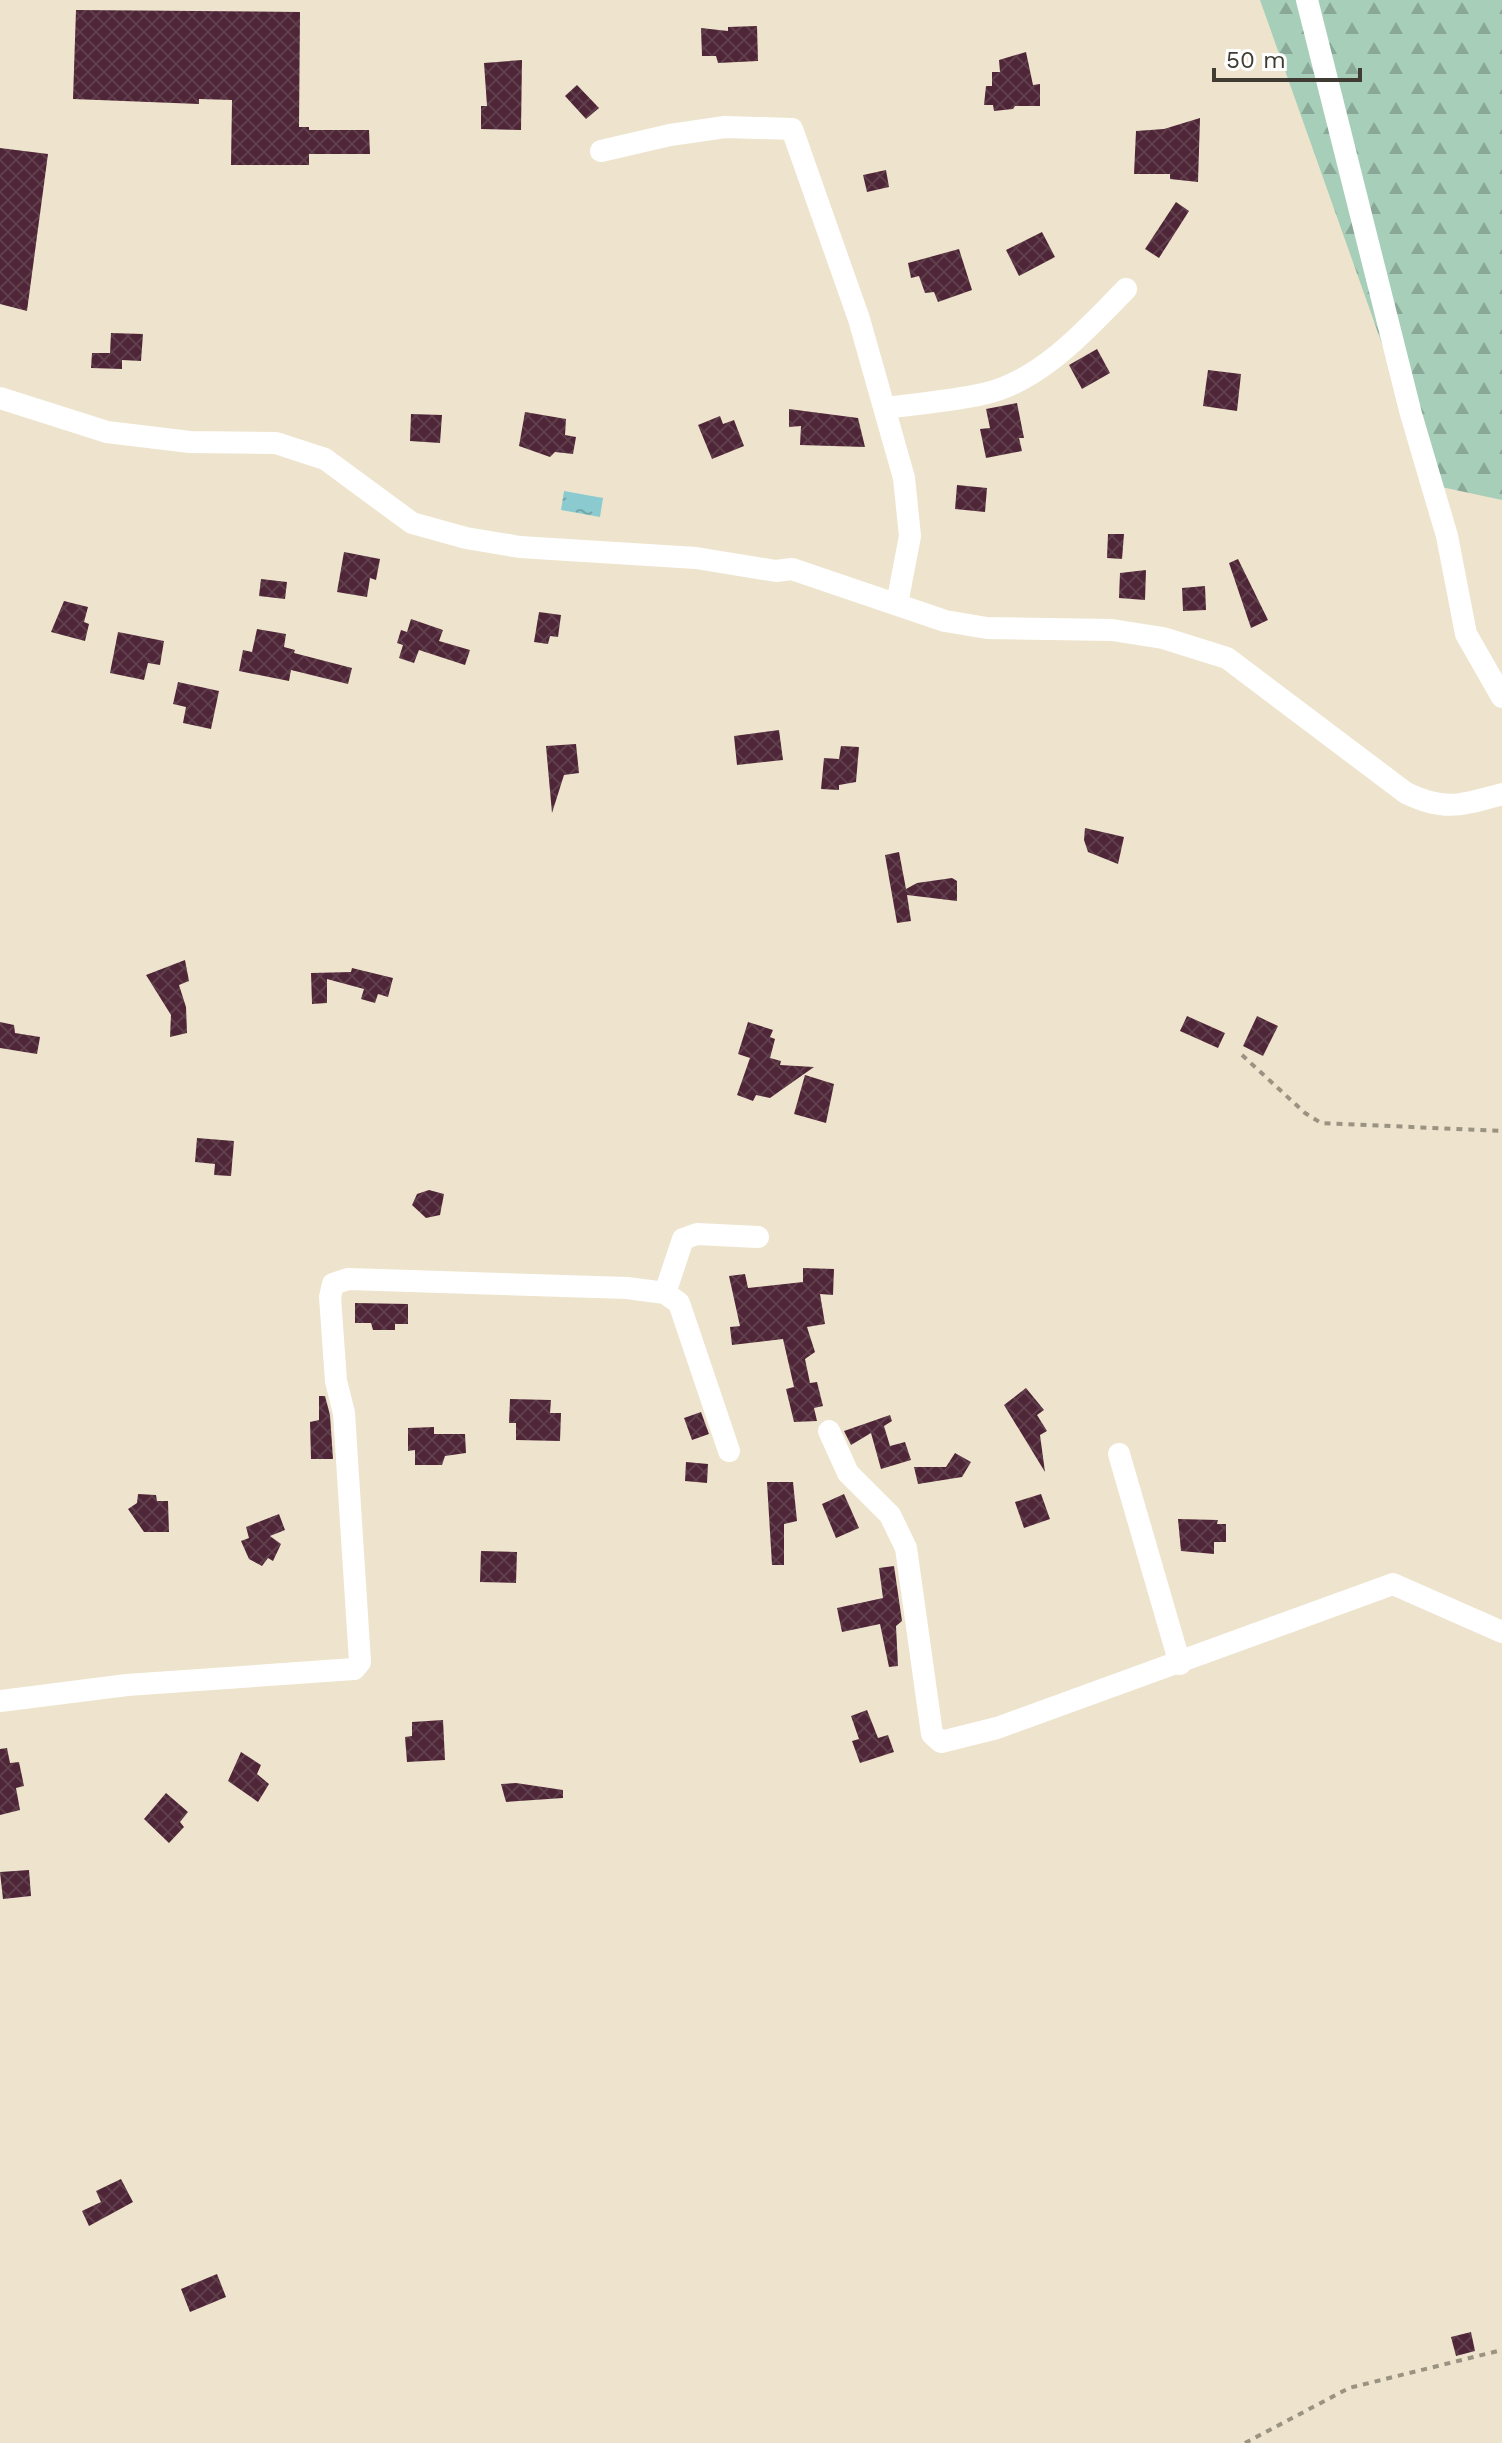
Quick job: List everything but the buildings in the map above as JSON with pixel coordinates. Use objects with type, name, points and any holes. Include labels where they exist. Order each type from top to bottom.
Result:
[{"type":"street","points":[[1307,0],[1403,383],[1447,536],[1466,634],[1502,697]]},
{"type":"street","points":[[601,151],[725,127],[792,129],[859,319],[904,478],[910,536],[897,604]]},
{"type":"street","points":[[885,408],[985,394],[1020,381],[1085,332],[1126,289]]},
{"type":"street","points":[[0,398],[107,432],[190,442],[276,443],[325,459],[412,523],[466,538],[520,547],[655,554],[776,571],[792,569],[945,621],[987,628],[1112,630],[1176,642],[1227,658],[1406,793],[1429,804],[1455,808],[1502,794]]},
{"type":"street","points":[[665,1293],[683,1239],[697,1234],[758,1237]]},
{"type":"street","points":[[0,1701],[127,1685],[354,1669],[360,1662],[344,1413],[336,1381],[333,1339],[333,1284],[364,1280],[627,1288],[665,1293],[679,1303],[729,1451]]},
{"type":"street","points":[[829,1431],[848,1473],[890,1515],[906,1548],[932,1734],[941,1742],[997,1728],[1393,1584],[1502,1632]]},
{"type":"street","points":[[1119,1454],[1180,1664]]},
{"type":"path","points":[[1242,1055],[1305,1113],[1321,1123],[1502,1131]]},
{"type":"path","points":[[1245,2443],[1349,2388],[1502,2350]]},
{"type":"green space","points":[[1260,0],[1502,0],[1502,500],[1432,485]]},
{"type":"water","points":[[564,491],[603,498],[600,517],[561,510]]}]
